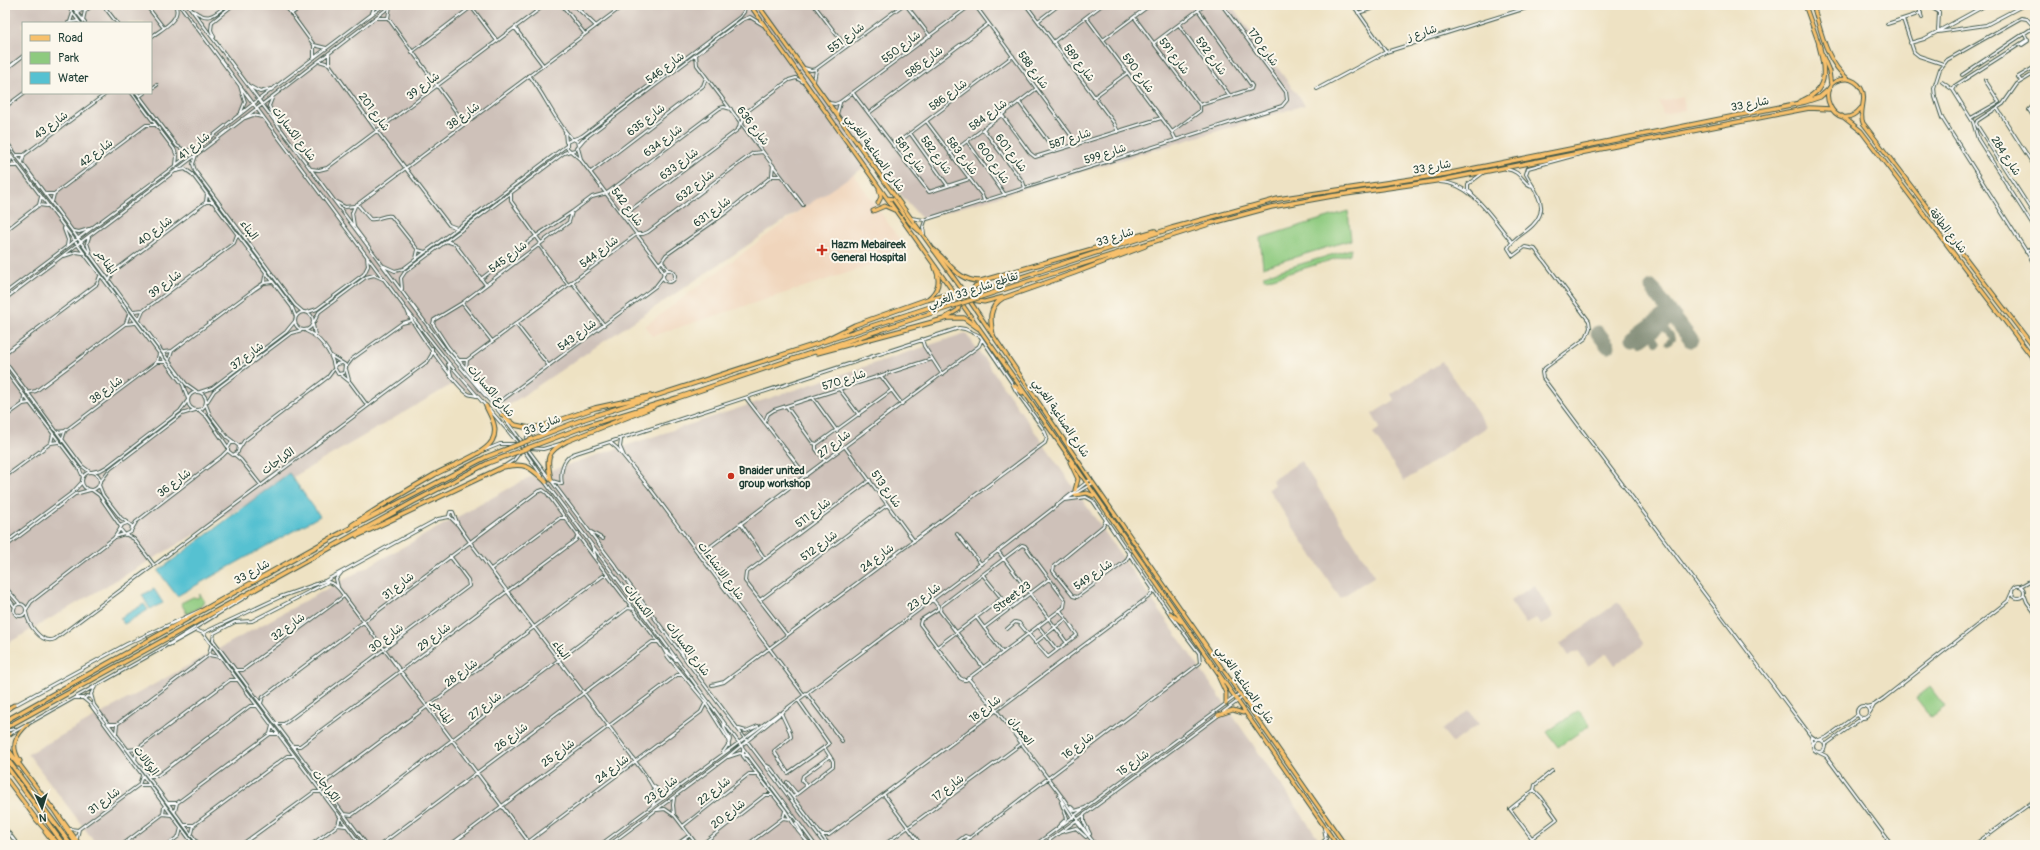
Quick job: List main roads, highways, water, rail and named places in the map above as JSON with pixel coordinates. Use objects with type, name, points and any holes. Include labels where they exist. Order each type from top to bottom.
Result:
[{"type":"highway","points":[[1788,105],[1811,96],[1821,84],[1824,70],[1819,45]]},
{"type":"highway","name":"شارع 33","points":[[1040,271],[1172,228],[1278,199],[1446,174],[1788,105],[1812,100],[1830,87]]},
{"type":"highway","name":"شارع 33","points":[[1042,277],[1227,218],[1271,207],[1324,197],[1423,183],[1494,170],[1805,108],[1830,109]]},
{"type":"highway","points":[[934,250],[955,272],[965,279],[981,281],[1143,234],[1172,228]]},
{"type":"highway","points":[[993,335],[990,319],[992,309],[998,301],[1131,252],[1151,242]]},
{"type":"highway","points":[[820,344],[855,325],[923,301],[932,296],[938,286],[939,278],[935,267]]},
{"type":"highway","name":"تقاطع شارع 33 الغربي","points":[[909,314],[1040,271]]},
{"type":"highway","name":"تقاطع شارع 33 الغربي","points":[[910,320],[1042,277]]},
{"type":"highway","name":"شارع 33","points":[[5,721],[337,535],[486,457],[584,419],[909,314]]},
{"type":"highway","points":[[808,354],[869,340],[944,318],[964,318],[978,328]]},
{"type":"highway","name":"شارع 33","points":[[5,729],[337,544],[488,463],[586,426],[667,401],[910,320]]},
{"type":"highway","points":[[502,415],[515,426],[522,428],[543,426],[603,406],[665,393]]},
{"type":"highway","points":[[551,480],[547,464],[549,456],[555,448],[567,441],[667,401]]},
{"type":"highway","points":[[337,535],[434,475],[480,452],[489,445],[495,433],[494,423],[486,406]]},
{"type":"highway","points":[[337,544],[503,467],[516,464],[526,466],[546,482]]},
{"type":"highway","points":[[5,756],[71,845]]},
{"type":"highway","points":[[5,764],[64,845]]},
{"type":"highway","points":[[52,807],[76,845]]},
{"type":"highway","points":[[36,819],[59,845]]},
{"type":"main road","name":"شارع الصناعية الغربي","points":[[750,5],[1027,396],[1217,672],[1236,702],[1337,845]]},
{"type":"main road","name":"شارع الصناعية الغربي","points":[[758,5],[826,102],[961,288],[1093,483],[1345,845]]},
{"type":"main road","points":[[1805,5],[1829,71],[1830,87],[1827,101],[1830,109],[1842,116],[1851,116],[1861,108],[1864,99],[1862,90],[1856,83],[1848,79],[1839,71],[1831,58],[1813,5]]},
{"type":"main road","points":[[1830,87],[1837,81],[1848,79]]},
{"type":"main road","name":"شارع الطاقة","points":[[1861,108],[1862,120],[1866,127],[2035,349]]},
{"type":"main road","name":"شارع الطاقة","points":[[1842,116],[1861,131],[2035,361]]},
{"type":"main road","points":[[878,203],[881,197],[879,187]]},
{"type":"main road","points":[[894,194],[888,199],[910,223],[921,232]]},
{"type":"main road","points":[[873,211],[884,206],[896,211]]},
{"type":"main road","points":[[965,310],[971,290],[975,286],[1004,275]]},
{"type":"main road","points":[[944,318],[958,310],[960,306],[959,301],[961,288]]},
{"type":"main road","points":[[959,301],[968,300],[984,302],[1015,294]]},
{"type":"main road","points":[[923,301],[945,295],[954,296],[959,301]]},
{"type":"main road","points":[[955,295],[961,295],[968,300]]},
{"type":"main road","points":[[1014,385],[1027,396]]},
{"type":"main road","points":[[1068,457],[1078,479],[1075,490]]},
{"type":"main road","points":[[1075,495],[1087,493],[1097,498]]},
{"type":"main road","points":[[1170,613],[1183,624]]},
{"type":"main road","points":[[1217,672],[1226,694],[1226,704]]},
{"type":"main road","points":[[5,710],[14,705]]},
{"type":"main road","points":[[1218,715],[1235,710],[1245,714]]},
{"type":"main road","points":[[28,724],[17,735],[14,746],[16,754],[28,775]]},
{"type":"main road","points":[[5,736],[10,734]]},
{"type":"main road","points":[[5,745],[70,829],[80,845]]},
{"type":"main road","points":[[5,749],[28,775]]},
{"type":"main road","points":[[5,774],[12,786]]},
{"type":"main road","points":[[5,778],[55,845]]},
{"type":"water","points":[[289,473],[320,516],[177,596],[158,571]]},
{"type":"water","points":[[154,589],[163,603],[150,609],[142,595]]},
{"type":"water","points":[[144,604],[148,610],[124,624],[120,618]]},
{"type":"place","name":"Hazm Mebaireek General Hospital","points":[[822,250]]},
{"type":"place","name":"Bnaider united group workshop","points":[[731,476]]}]
